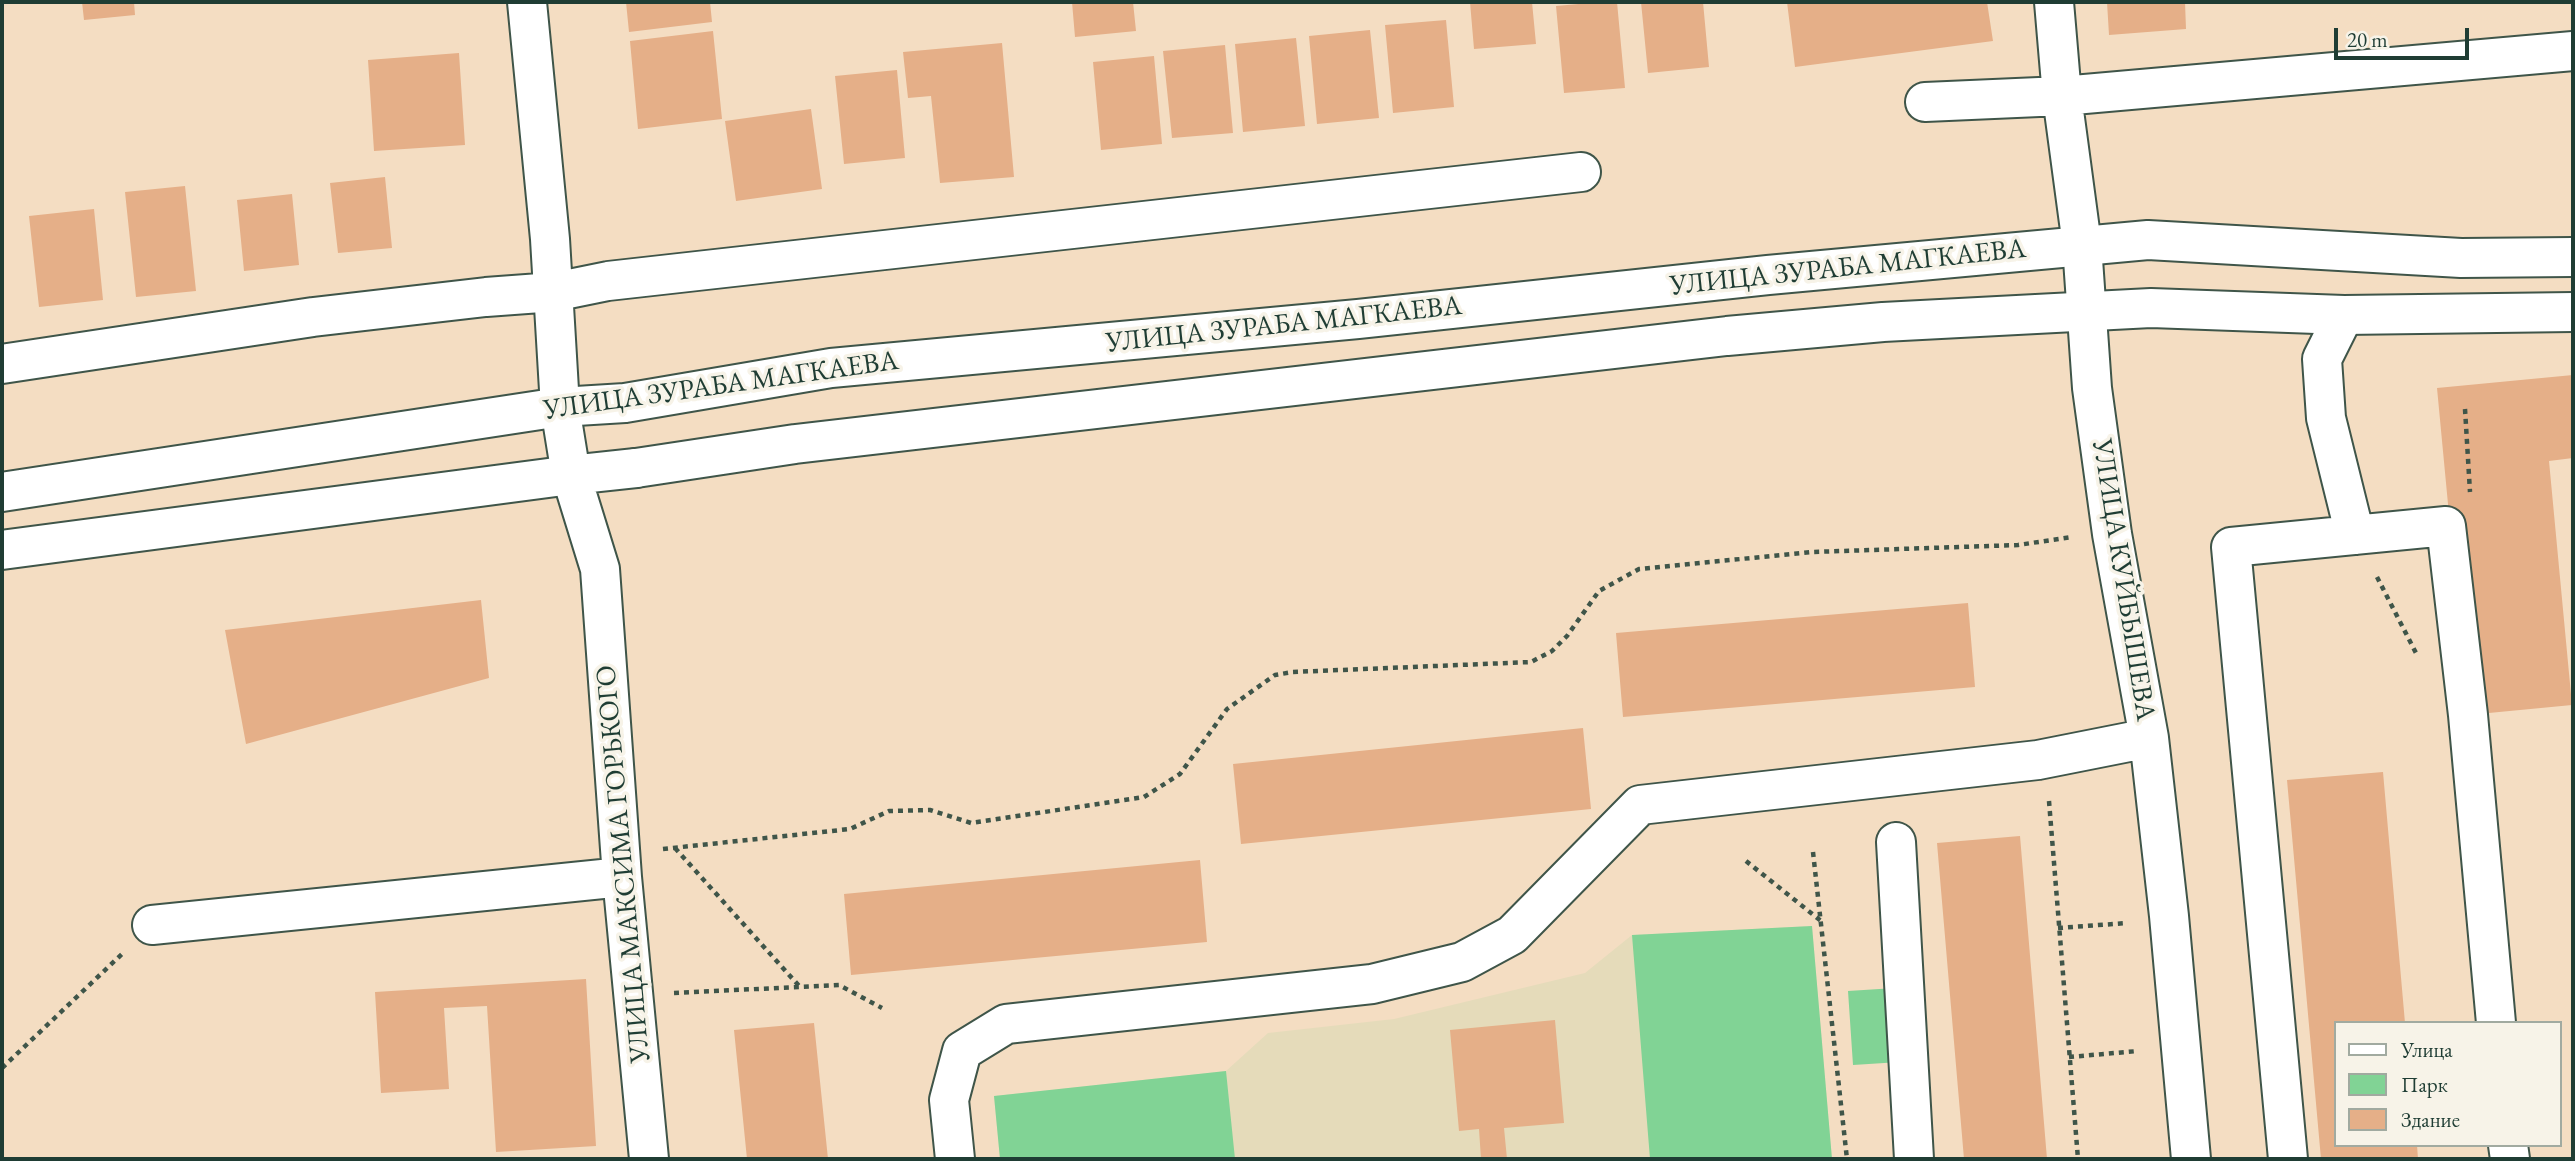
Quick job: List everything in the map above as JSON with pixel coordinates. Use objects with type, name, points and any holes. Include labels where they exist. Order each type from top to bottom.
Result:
[{"type":"main road","points":[[527,2],[554,292],[560,407]]},
{"type":"main road","name":"УЛИЦА КУЙБЫШЕВА","points":[[2054,2],[2089,313],[2092,388],[2112,534],[2148,738],[2169,916],[2191,1159]]},
{"type":"main road","points":[[1925,102],[2063,96],[2573,51]]},
{"type":"main road","points":[[2,364],[313,317],[554,292],[608,281],[1581,172]]},
{"type":"main road","name":"УЛИЦА ЗУРАБА МАГКАЕВА","points":[[2,492],[560,407],[625,403],[831,368],[1344,320],[2082,245],[2148,240],[2460,258],[2573,257]]},
{"type":"main road","name":"УЛИЦА ЗУРАБА МАГКАЕВА","points":[[2,550],[636,468],[795,443],[1713,338],[1883,322],[2151,308],[2344,315],[2573,312]]},
{"type":"main road","points":[[2344,315],[2322,359],[2326,418],[2355,536]]},
{"type":"main road","name":"УЛИЦА МАКСИМА ГОРЬКОГО","points":[[560,407],[570,475],[600,569],[622,877],[649,1159]]},
{"type":"main road","points":[[2288,1159],[2231,547],[2446,526],[2468,715],[2496,1021]]},
{"type":"main road","points":[[955,1159],[949,1100],[962,1051],[1006,1024],[1372,984],[1462,962],[1512,934],[1640,806],[2038,760],[2148,738]]},
{"type":"main road","points":[[1896,842],[1914,1159]]},
{"type":"main road","points":[[152,925],[622,877]]},
{"type":"path","points":[[2465,410],[2470,492]]},
{"type":"path","points":[[655,850],[850,829],[889,811],[930,810],[971,823],[1144,797],[1180,774],[1227,709],[1275,675],[1293,671],[1531,662],[1552,650],[1567,636],[1599,591],[1639,569],[1812,552],[2018,545],[2112,534]]},
{"type":"path","points":[[2355,536],[2422,663]]},
{"type":"path","points":[[2049,801],[2078,1159]]},
{"type":"path","points":[[674,848],[800,986]]},
{"type":"path","points":[[1813,852],[1847,1159]]},
{"type":"path","points":[[1746,861],[1822,922]]},
{"type":"path","points":[[2058,928],[2135,923]]},
{"type":"path","points":[[2,1068],[152,925]]},
{"type":"path","points":[[668,993],[839,985],[882,1008]]},
{"type":"path","points":[[2069,1057],[2144,1050]]},
{"type":"shaded area","points":[[1812,926],[1832,1159],[1000,1159],[994,1096],[1226,1071],[1268,1033],[1394,1019],[1585,973],[1632,935]]},
{"type":"green space","points":[[1812,926],[1832,1159],[1650,1159],[1632,935]]},
{"type":"green space","points":[[1895,988],[1900,1062],[1853,1065],[1848,991]]},
{"type":"green space","points":[[1226,1071],[1235,1159],[1000,1159],[994,1096]]},
{"type":"building","points":[[82,2],[134,2],[135,15],[84,20]]},
{"type":"building","points":[[626,2],[710,2],[712,22],[629,32]]},
{"type":"building","points":[[1072,2],[1133,2],[1136,31],[1075,37]]},
{"type":"building","points":[[1470,2],[1532,2],[1536,44],[1474,49]]},
{"type":"building","points":[[1617,2],[1625,88],[1564,93],[1556,6]]},
{"type":"building","points":[[1641,2],[1703,2],[1709,67],[1648,73]]},
{"type":"building","points":[[1787,2],[1987,2],[1993,41],[1795,67]]},
{"type":"building","points":[[2107,2],[2185,2],[2186,29],[2109,35]]},
{"type":"building","points":[[1446,20],[1454,107],[1393,113],[1385,25]]},
{"type":"building","points":[[1370,30],[1379,118],[1317,124],[1309,36]]},
{"type":"building","points":[[713,31],[722,119],[638,129],[630,41]]},
{"type":"building","points":[[1296,38],[1305,126],[1243,132],[1235,44]]},
{"type":"building","points":[[1002,43],[1014,177],[940,183],[931,96],[908,98],[903,52]]},
{"type":"building","points":[[1225,45],[1233,133],[1172,138],[1163,51]]},
{"type":"building","points":[[459,53],[465,145],[374,151],[368,60]]},
{"type":"building","points":[[1154,56],[1162,144],[1101,150],[1093,62]]},
{"type":"building","points":[[897,70],[905,158],[844,164],[835,76]]},
{"type":"building","points":[[811,109],[822,189],[736,201],[725,121]]},
{"type":"building","points":[[385,177],[392,248],[338,253],[330,183]]},
{"type":"building","points":[[185,186],[196,291],[136,297],[125,192]]},
{"type":"building","points":[[292,194],[299,265],[244,271],[237,200]]},
{"type":"building","points":[[94,209],[103,300],[39,307],[29,216]]},
{"type":"building","points":[[2573,375],[2573,458],[2549,461],[2572,705],[2468,715],[2437,388]]},
{"type":"building","points":[[481,600],[489,678],[246,744],[225,630]]},
{"type":"building","points":[[1968,603],[1975,687],[1623,717],[1616,633]]},
{"type":"building","points":[[1583,728],[1591,809],[1241,844],[1233,764]]},
{"type":"building","points":[[2383,772],[2405,1021],[2334,1021],[2334,1147],[2417,1147],[2418,1159],[2321,1159],[2287,780]]},
{"type":"building","points":[[2020,836],[2047,1159],[1964,1159],[1937,843]]},
{"type":"building","points":[[1200,860],[1207,942],[851,975],[844,894]]},
{"type":"building","points":[[586,979],[596,1146],[496,1152],[487,1006],[444,1008],[449,1089],[381,1093],[375,992]]},
{"type":"building","points":[[1555,1020],[1564,1123],[1504,1128],[1507,1159],[1481,1159],[1479,1129],[1459,1131],[1450,1030]]},
{"type":"building","points":[[814,1023],[828,1159],[747,1159],[734,1030]]}]
